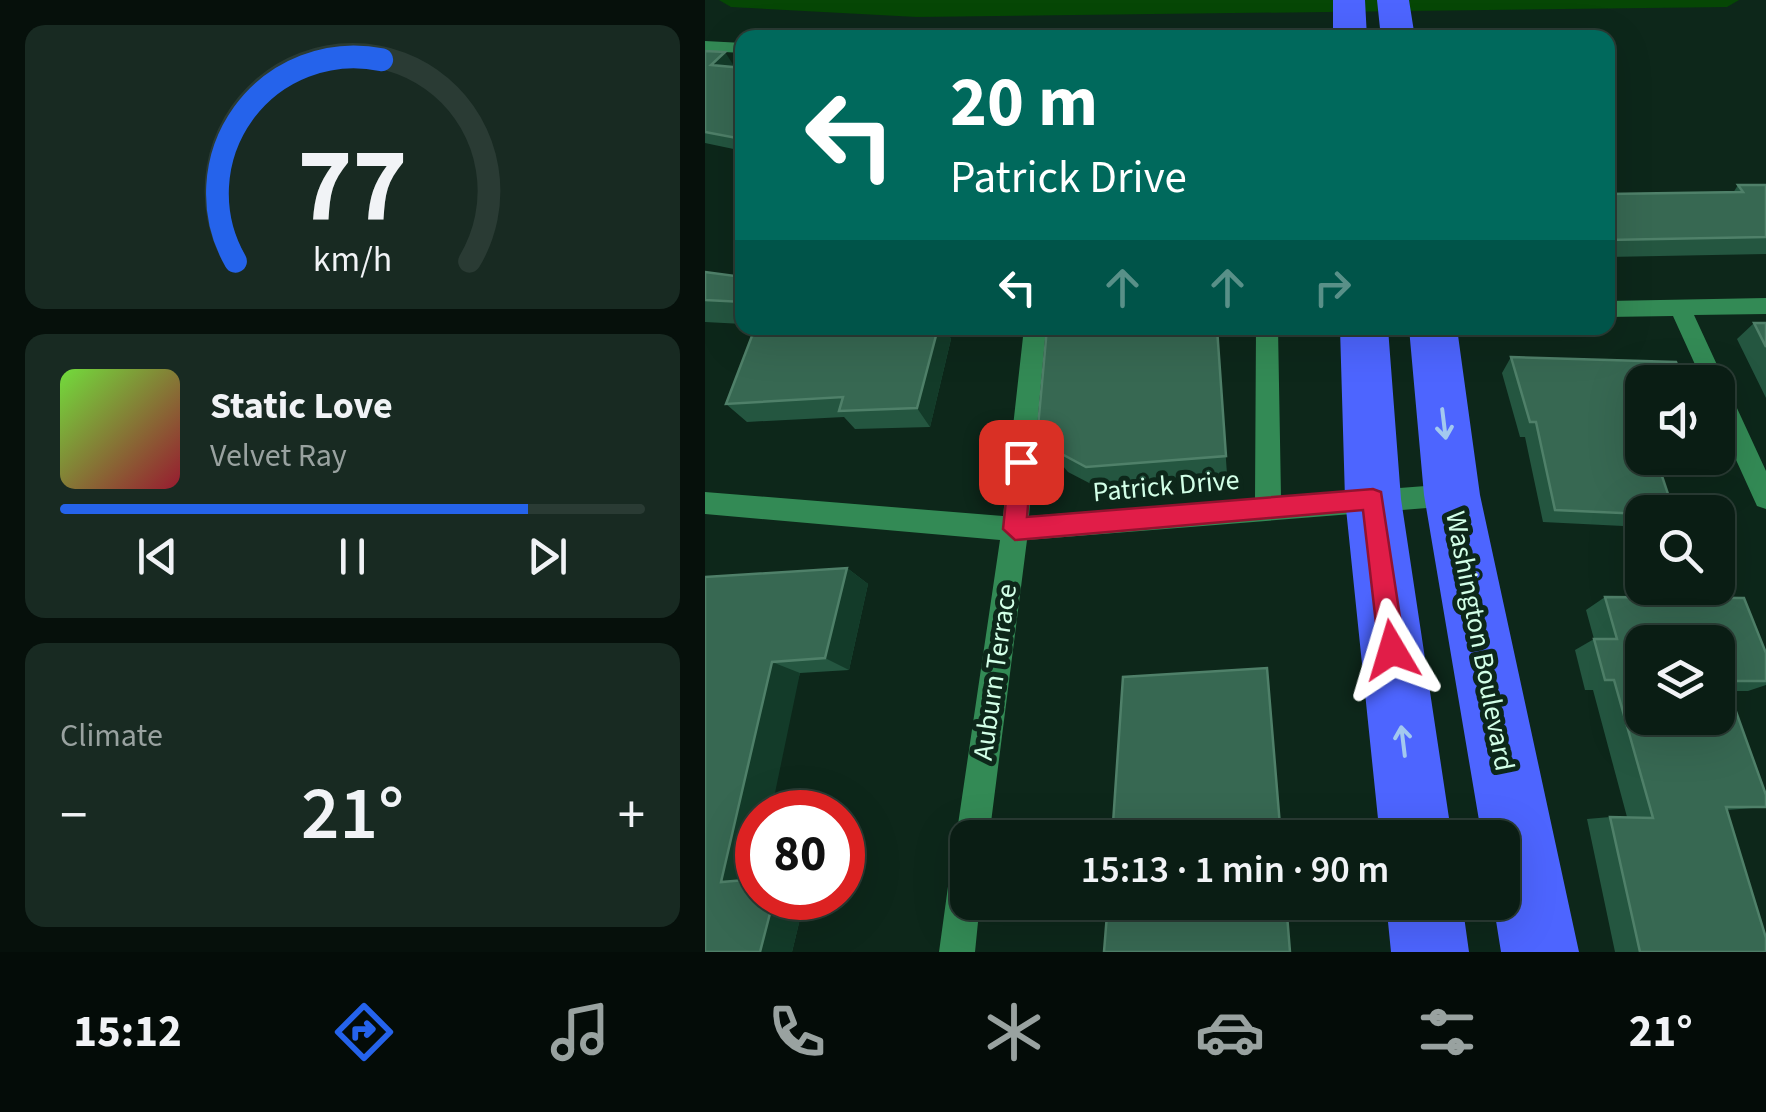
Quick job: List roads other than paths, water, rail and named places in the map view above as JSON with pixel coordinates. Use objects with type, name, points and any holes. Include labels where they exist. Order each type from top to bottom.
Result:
[{"type":"highway","points":[[1349,0],[1350,30]]},
{"type":"highway","points":[[1393,0],[1397,30]]},
{"type":"highway","points":[[1364,335],[1373,499],[1413,820]]},
{"type":"highway","name":"Washington Boulevard","points":[[1434,335],[1453,495],[1540,952]]},
{"type":"highway","points":[[1426,920],[1430,952]]},
{"type":"street","points":[[705,46],[735,48]]},
{"type":"street","points":[[1615,309],[1766,306]]},
{"type":"street","points":[[1679,308],[1705,365]]},
{"type":"street","name":"Auburn Terrace","points":[[975,820],[1015,529],[1034,335]]},
{"type":"street","points":[[1267,335],[1268,508]]},
{"type":"street","points":[[1735,430],[1766,498]]},
{"type":"street","name":"Patrick Drive","points":[[705,503],[1015,529],[1453,495]]},
{"type":"street","points":[[957,952],[961,920]]},
{"type":"waterway","points":[[731,0],[917,9],[1727,0]]}]
